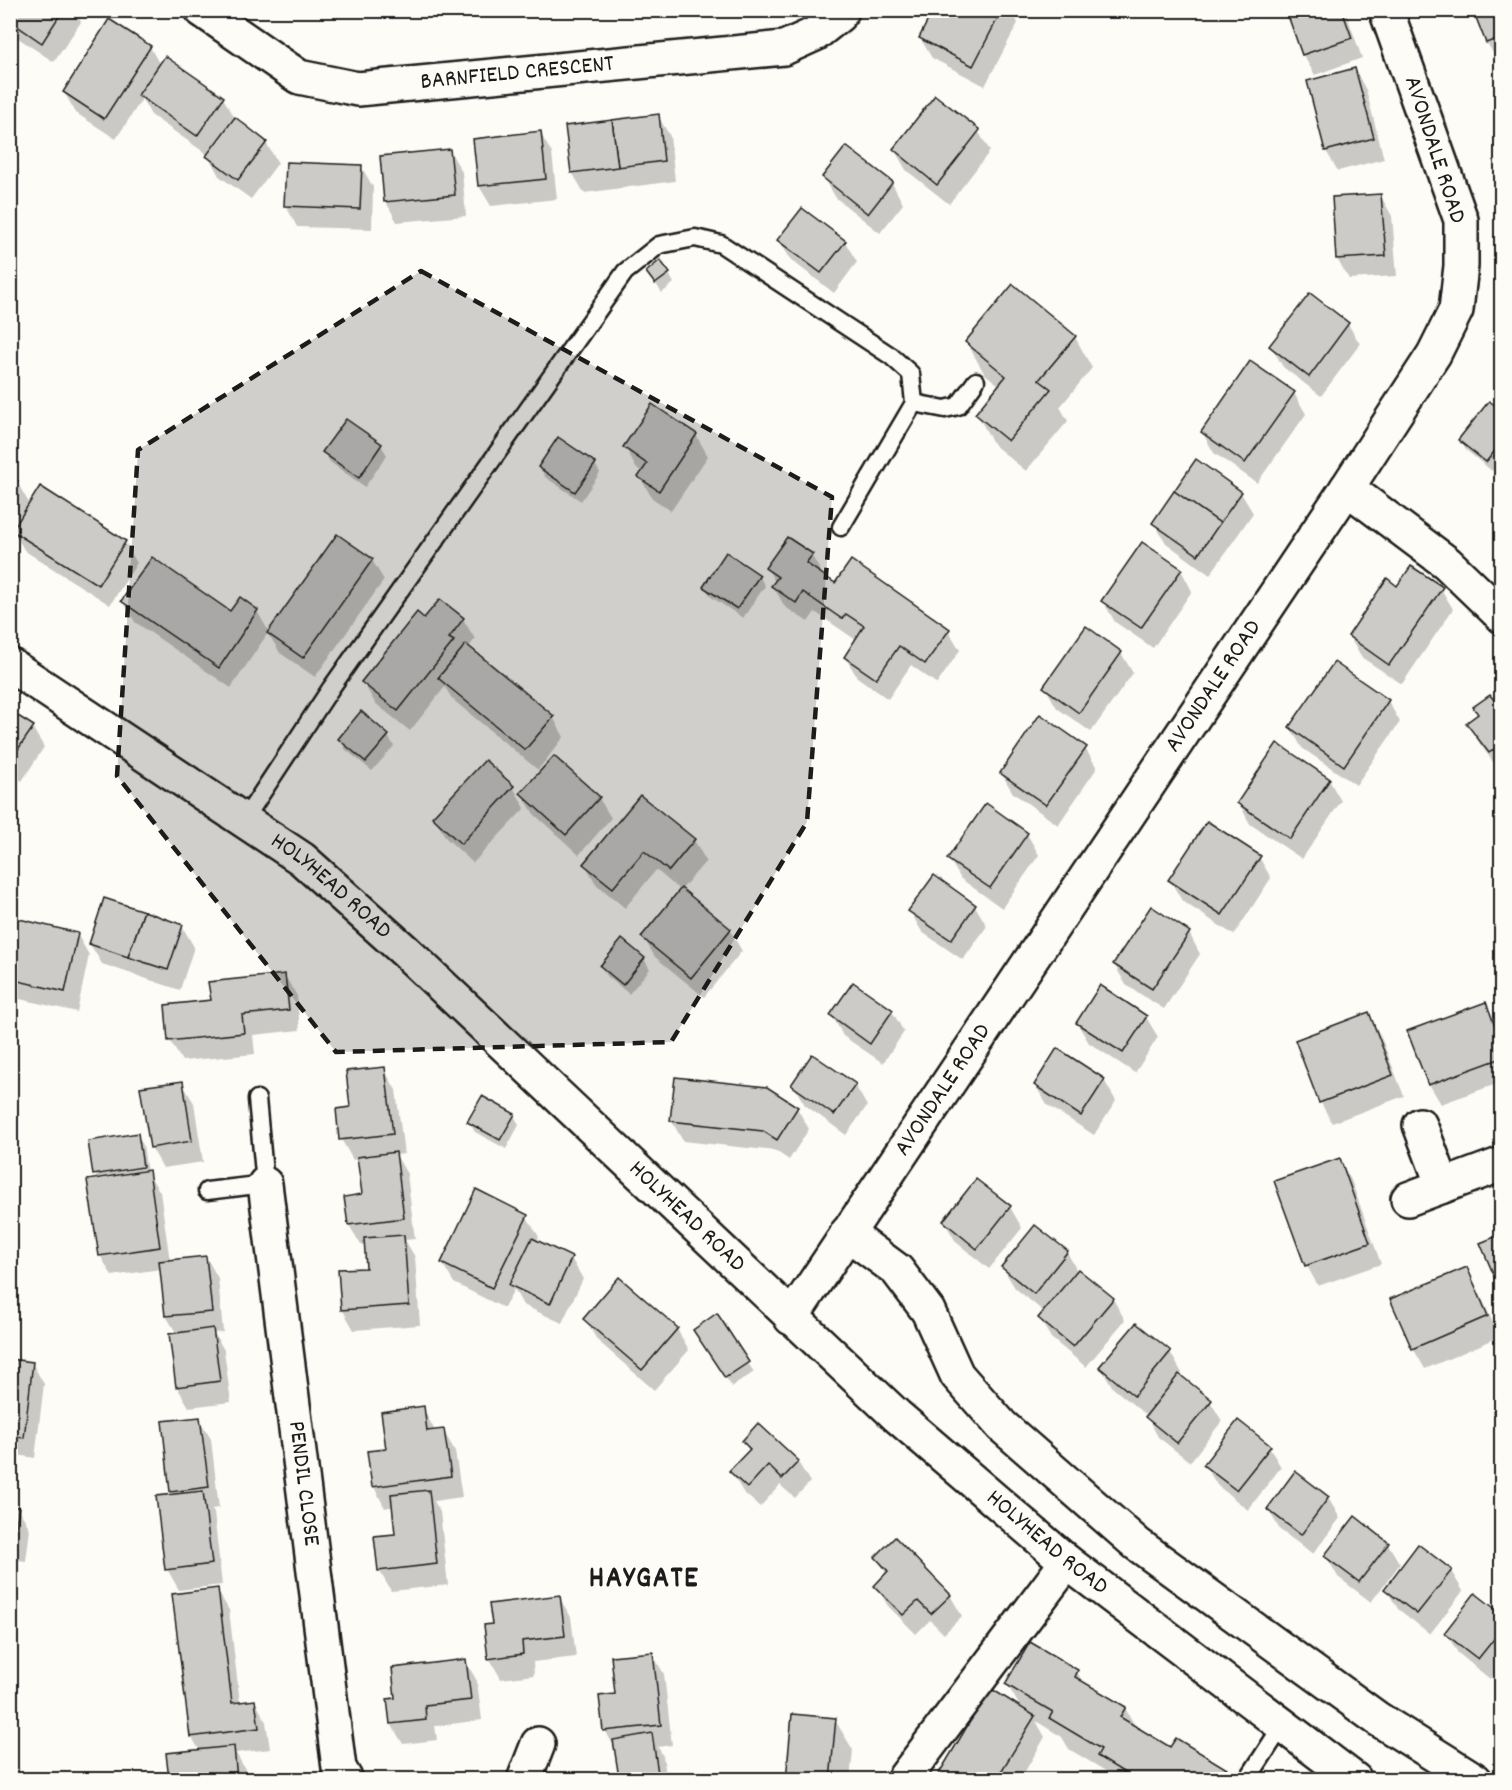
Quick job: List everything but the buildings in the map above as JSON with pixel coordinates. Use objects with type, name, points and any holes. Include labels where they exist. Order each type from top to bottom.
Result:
[{"type":"street","name":"BARNFIELD CRESCENT","points":[[202,10],[299,76],[358,89],[784,48],[815,34],[842,10]]},
{"type":"street","name":"AVONDALE ROAD","points":[[791,1318],[1347,488],[1434,354],[1456,310],[1461,266],[1461,220],[1386,10]]},
{"type":"street","points":[[1347,488],[1447,563],[1502,616]]},
{"type":"street","name":"HOLYHEAD ROAD","points":[[10,665],[302,860],[406,952],[897,1416],[1067,1562],[1355,1779]]},
{"type":"street","points":[[1420,1125],[1443,1186]]},
{"type":"street","points":[[1408,1199],[1502,1164]]},
{"type":"street","name":"PENDIL CLOSE","points":[[265,1184],[339,1768],[346,1779]]},
{"type":"street","points":[[847,1233],[897,1270],[928,1311],[957,1375],[1002,1426],[1137,1544],[1378,1719],[1475,1779]]},
{"type":"street","points":[[903,1779],[1067,1562]]},
{"type":"street","points":[[524,1779],[538,1744]]},
{"type":"lane","points":[[244,820],[331,688],[625,272],[659,245],[695,238],[722,244],[891,356],[911,374],[914,403],[841,526]]},
{"type":"lane","points":[[914,403],[945,409],[958,406],[976,381]]},
{"type":"lane","name":"PENDIL CLOSE","points":[[256,1099],[265,1184]]},
{"type":"lane","points":[[207,1191],[265,1184]]},
{"type":"lane","points":[[1247,1779],[1282,1726]]},
{"type":"highlighted area","points":[[421,271],[832,497],[807,822],[671,1042],[336,1052],[117,776],[138,450]]},
{"type":"district","name":"HAYGATE","points":[[644,1580]]}]
